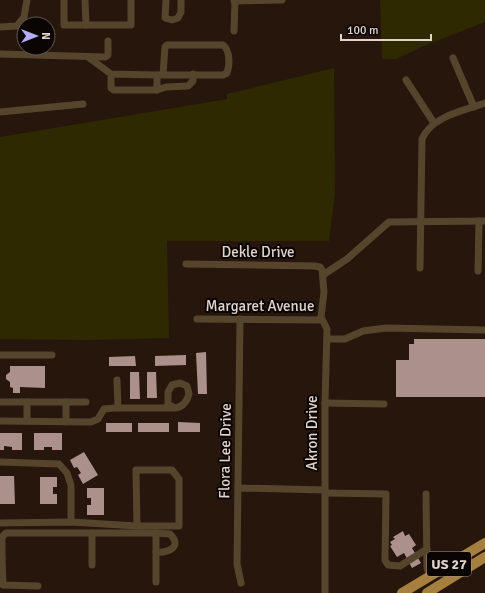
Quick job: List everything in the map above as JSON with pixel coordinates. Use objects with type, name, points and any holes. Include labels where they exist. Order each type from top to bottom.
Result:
[{"type":"highway","name":"US 27","points":[[402,593],[485,543]]},
{"type":"highway","name":"US 27","points":[[427,593],[485,557]]},
{"type":"street","points":[[0,27],[17,26],[24,17],[27,0]]},
{"type":"street","points":[[64,0],[64,25],[131,25],[131,0]]},
{"type":"street","points":[[85,0],[86,25]]},
{"type":"street","points":[[166,0],[165,18],[172,20],[178,18],[181,12],[181,0]]},
{"type":"street","points":[[234,32],[234,1],[282,0]]},
{"type":"street","points":[[0,54],[88,57],[107,56],[108,41]]},
{"type":"street","points":[[88,57],[111,74],[160,75],[193,74],[223,75],[227,73],[228,52],[226,47],[219,44],[167,45],[165,47],[160,75],[157,90]]},
{"type":"street","points":[[453,58],[474,107]]},
{"type":"street","points":[[111,74],[111,88],[114,90],[157,90],[166,87],[188,86],[193,81],[193,74]]},
{"type":"street","points":[[406,80],[434,123]]},
{"type":"street","points":[[420,268],[421,143],[425,132],[434,123],[485,103]]},
{"type":"street","points":[[0,112],[83,104]]},
{"type":"street","points":[[323,276],[352,254],[389,222],[482,221],[478,271]]},
{"type":"street","name":"Dekle Drive","points":[[186,264],[314,266],[320,267],[323,276]]},
{"type":"street","name":"Akron Drive","points":[[323,276],[323,301],[321,314],[322,320],[327,329],[325,403],[325,593]]},
{"type":"street","name":"Margaret Avenue","points":[[197,319],[322,320]]},
{"type":"street","name":"Flora Lee Drive","points":[[240,320],[237,564],[240,583]]},
{"type":"street","points":[[327,339],[345,339],[363,331],[386,328],[485,330]]},
{"type":"street","points":[[0,355],[52,355]]},
{"type":"street","points":[[117,380],[118,408]]},
{"type":"street","points":[[0,402],[86,402]]},
{"type":"street","points":[[27,422],[28,402]]},
{"type":"street","points":[[66,402],[66,422]]},
{"type":"street","points":[[325,403],[384,404]]},
{"type":"street","points":[[0,421],[91,422],[98,419],[104,409],[175,408]]},
{"type":"street","points":[[0,462],[59,464],[68,473],[70,485],[70,522]]},
{"type":"street","points":[[0,523],[70,522],[136,526],[179,526],[179,479],[172,470],[136,470],[136,526]]},
{"type":"street","points":[[238,488],[386,494],[385,560],[388,566],[400,566],[427,549]]},
{"type":"street","points":[[426,494],[427,568],[430,576]]},
{"type":"street","points":[[38,586],[3,585],[1,559],[2,537],[6,533],[170,534],[173,538],[174,544],[172,549],[168,552],[156,552]]},
{"type":"street","points":[[92,533],[92,565]]},
{"type":"street","points":[[156,533],[156,582]]},
{"type":"shaded area","points":[[380,0],[485,0],[485,22],[426,45],[396,59],[382,59]]},
{"type":"shaded area","points":[[334,68],[335,193],[329,241],[167,241],[169,338],[88,340],[0,339],[0,137],[227,99],[227,94]]},
{"type":"building","points":[[414,339],[485,339],[485,397],[396,397],[396,360],[409,360],[409,344],[414,344]]},
{"type":"building","points":[[206,352],[207,394],[198,394],[196,353]]},
{"type":"building","points":[[186,355],[186,365],[155,366],[155,356]]},
{"type":"building","points":[[135,356],[136,366],[109,366],[109,357]]},
{"type":"building","points":[[10,366],[45,366],[45,388],[20,387],[20,393],[13,393],[13,388],[10,387],[10,382],[6,379],[6,375],[10,372]]},
{"type":"building","points":[[130,372],[139,372],[140,399],[130,399]]},
{"type":"building","points":[[147,372],[156,372],[157,398],[147,398]]},
{"type":"building","points":[[178,422],[200,423],[200,432],[178,432]]},
{"type":"building","points":[[106,423],[132,423],[132,432],[106,432]]},
{"type":"building","points":[[138,423],[169,423],[169,432],[138,432]]},
{"type":"building","points":[[0,433],[22,433],[22,450],[12,450],[12,447],[4,446],[4,450],[0,450]]},
{"type":"building","points":[[34,433],[62,433],[62,450],[52,450],[52,447],[44,447],[44,450],[34,450]]},
{"type":"building","points":[[84,452],[98,475],[83,484],[78,475],[81,473],[77,467],[74,468],[70,460]]},
{"type":"building","points":[[0,476],[14,476],[15,504],[0,504]]},
{"type":"building","points":[[40,477],[57,477],[57,487],[53,487],[53,494],[57,494],[57,504],[40,504]]},
{"type":"building","points":[[87,488],[104,488],[104,515],[87,515],[87,505],[91,505],[91,498],[87,498]]},
{"type":"building","points":[[403,531],[405,536],[409,534],[416,545],[412,548],[421,563],[412,568],[404,553],[397,557],[390,546],[392,545],[390,542],[395,539],[393,537]]}]
